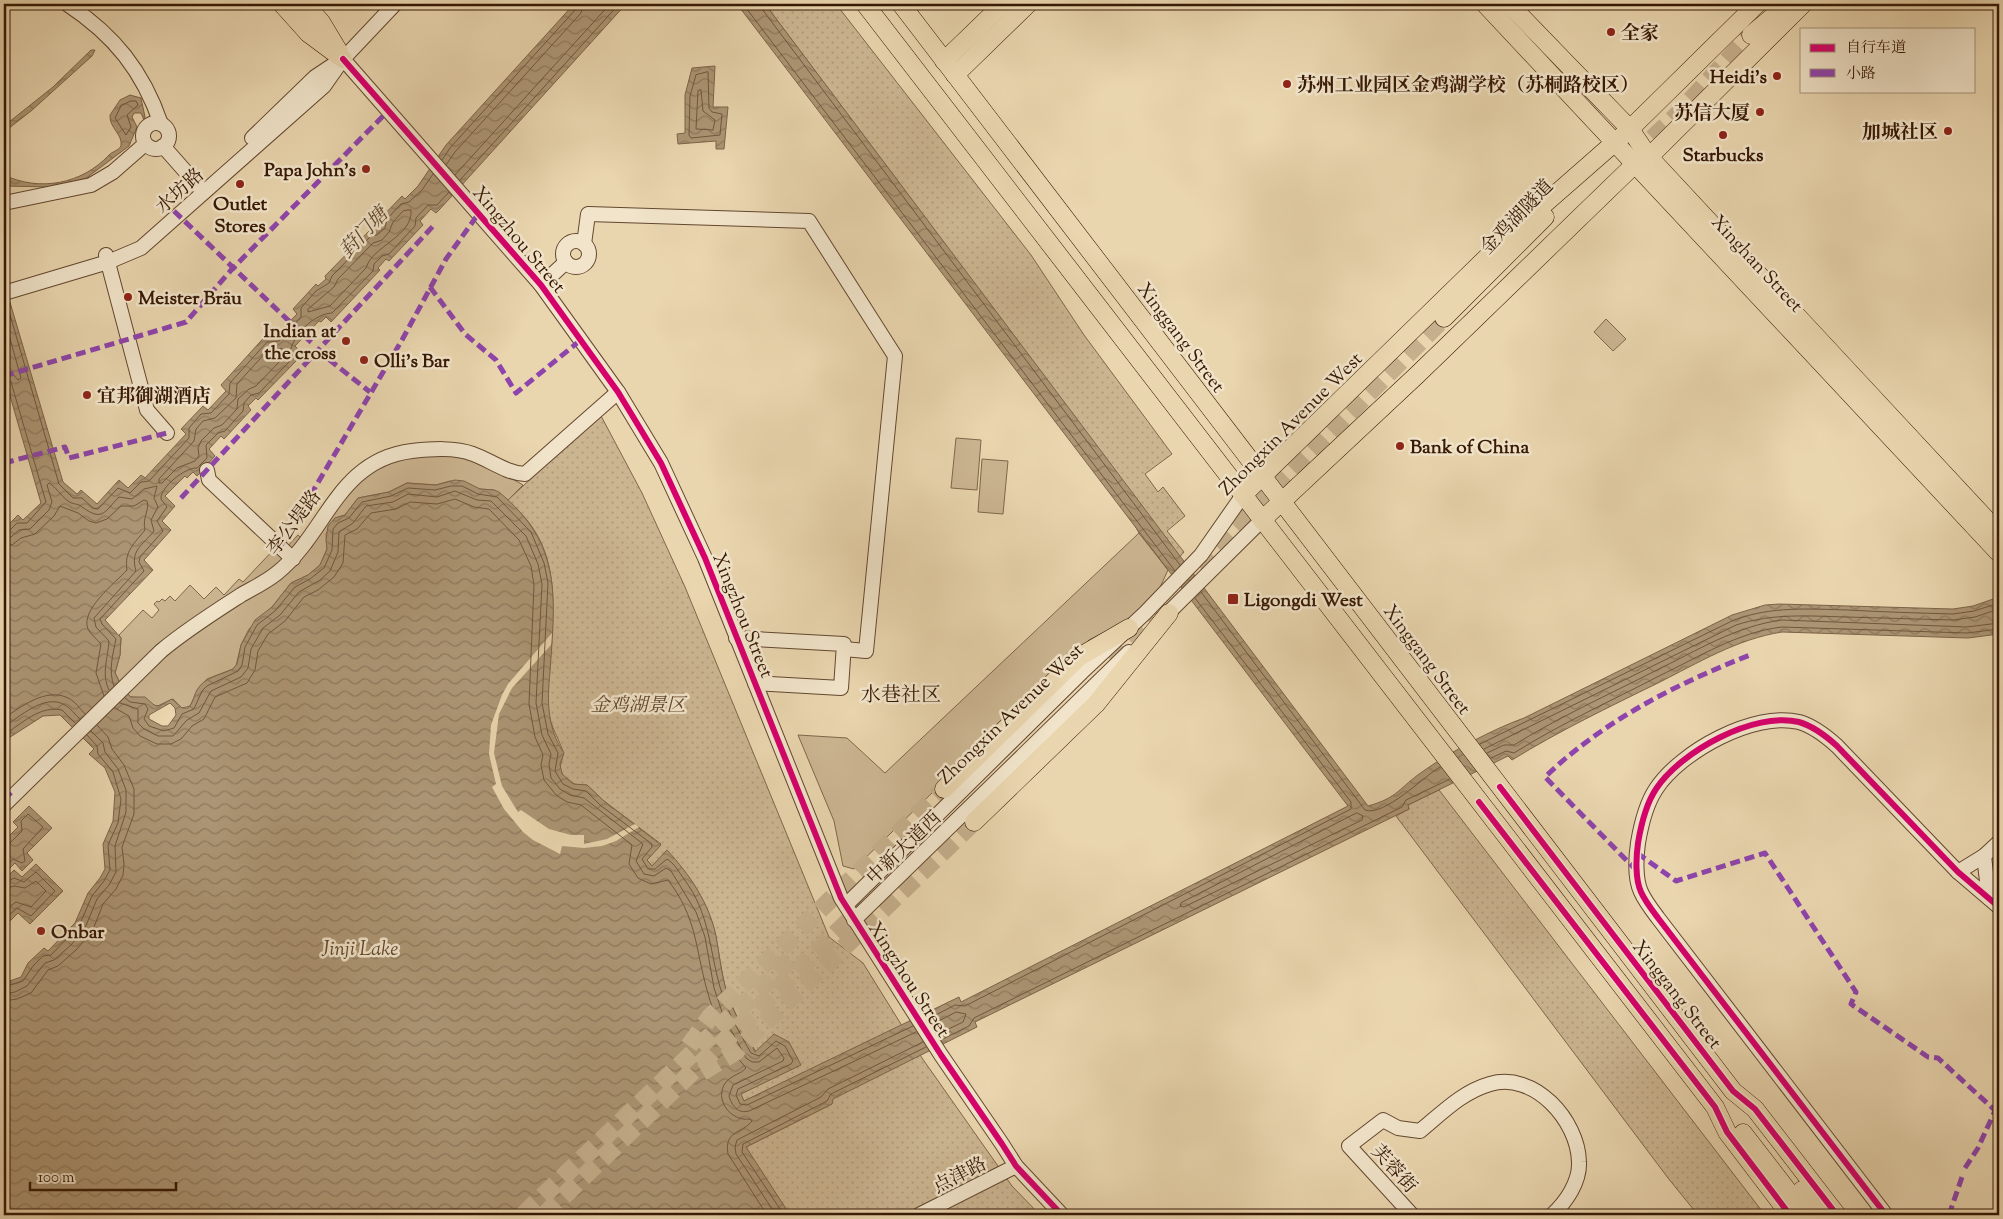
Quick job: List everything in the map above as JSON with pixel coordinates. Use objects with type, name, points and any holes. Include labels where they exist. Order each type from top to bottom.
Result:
[{"type":"main road","name":"Xingzhou Street","points":[[282,4],[308,33],[343,59]]},
{"type":"main road","name":"Xingzhou Street","points":[[305,4],[321,22],[343,59]]},
{"type":"main road","points":[[865,4],[1715,1107],[1742,1131],[1806,1215]]},
{"type":"main road","name":"Xinggang Street","points":[[901,4],[1733,1091],[1754,1109],[1837,1215]]},
{"type":"main road","points":[[950,68],[970,48],[1004,4]]},
{"type":"main road","points":[[970,48],[1028,4]]},
{"type":"main road","name":"Xinghan Street","points":[[1485,4],[1616,142],[1643,160],[1999,533]]},
{"type":"main road","name":"Xinghan Street","points":[[1509,4],[1630,129],[1643,160],[1999,553]]},
{"type":"main road","name":"Zhongxin Avenue West","points":[[1243,495],[1517,228],[1630,129],[1757,4]]},
{"type":"main road","points":[[1751,35],[1788,4]]},
{"type":"main road","points":[[1262,520],[1643,160],[1803,4]]},
{"type":"main road","name":"金鸡湖隧道","points":[[1444,318],[1516,248],[1616,142]]},
{"type":"main road","points":[[974,822],[1096,704],[1169,613]]},
{"type":"main road","points":[[944,789],[1079,657],[1129,628]]},
{"type":"main road","points":[[1733,1091],[1752,1124],[1821,1215]]},
{"type":"main road","points":[[1715,1107],[1727,1132],[1790,1215]]},
{"type":"street","points":[[67,4],[94,23],[130,61],[148,90],[161,124],[168,135],[163,146],[154,149],[146,144],[143,136],[146,128],[153,124],[161,124]]},
{"type":"street","name":"水坊路","points":[[8,287],[141,248],[324,86],[343,59],[395,4]]},
{"type":"street","name":"水坊路","points":[[107,259],[149,232],[200,188],[315,77],[343,59]]},
{"type":"street","name":"Xingzhou Street","points":[[343,59],[541,285],[618,392],[661,463],[681,505],[755,683],[835,884],[854,920],[941,1055],[1016,1166],[1062,1215]]},
{"type":"street","points":[[4,203],[91,185],[113,172],[146,144]]},
{"type":"street","points":[[163,146],[200,188]]},
{"type":"street","points":[[584,244],[572,241],[566,246],[563,254],[566,262],[573,266],[585,263],[589,255],[584,244],[588,214],[809,221],[820,238],[895,356],[866,651],[844,649]]},
{"type":"street","points":[[107,259],[147,410],[167,432]]},
{"type":"street","points":[[541,285],[566,262]]},
{"type":"street","name":"李公堤路","points":[[4,805],[138,673],[188,629],[274,575],[293,560],[336,497],[354,477],[375,462],[412,451],[458,451],[471,453],[515,473],[525,474],[618,392]]},
{"type":"street","points":[[206,470],[209,480],[293,560]]},
{"type":"street","name":"Zhongxin Avenue West","points":[[846,905],[1201,555],[1243,495]]},
{"type":"street","name":"中新大道西","points":[[854,920],[1214,570],[1262,520]]},
{"type":"street","points":[[736,638],[844,644],[841,688],[755,683]]},
{"type":"street","points":[[1886,1215],[1658,918],[1640,891],[1636,853],[1641,828],[1656,789],[1674,769],[1696,751],[1735,730],[1760,723],[1797,722],[1818,732],[1837,746],[1958,872],[1994,902]]},
{"type":"street","points":[[1958,872],[1984,856],[1999,842]]},
{"type":"street","points":[[1984,856],[1994,902]]},
{"type":"street","name":"芙蓉街","points":[[1412,1215],[1349,1146],[1383,1120],[1398,1128],[1420,1131],[1457,1100],[1490,1084],[1516,1083],[1541,1093],[1558,1110],[1574,1136],[1579,1163],[1574,1187],[1552,1215]]},
{"type":"street","name":"点津路","points":[[919,1215],[1016,1166]]},
{"type":"green space","points":[[765,4],[836,4],[1031,255],[1084,335],[1172,454],[1145,474],[1158,492],[1163,487],[1185,516],[1167,531],[1184,552],[1168,570],[1139,533],[1076,419]]},
{"type":"green space","points":[[1606,319],[1626,339],[1613,351],[1594,332]]},
{"type":"green space","name":"金鸡湖景区","points":[[600,414],[642,493],[685,587],[829,937],[863,963],[922,1058],[1012,1186],[1040,1215],[790,1215],[746,1149],[746,1147],[832,1104],[817,1067],[744,1101],[740,1094],[800,1065],[756,1052],[728,995],[713,925],[698,891],[667,851],[652,866],[647,860],[661,844],[604,801],[587,785],[574,784],[564,777],[560,770],[563,751],[547,708],[553,619],[549,567],[541,543],[528,521],[507,501]]},
{"type":"green space","points":[[956,438],[981,440],[977,490],[951,488]]},
{"type":"green space","points":[[414,455],[460,455],[497,470],[523,485],[507,501],[494,490],[480,489],[450,481],[436,485],[407,483],[389,492],[358,498],[345,515],[335,518],[326,534],[327,549],[320,565],[308,575],[291,583],[272,607],[249,629],[241,645],[236,666],[233,669],[207,679],[198,689],[190,706],[182,708],[173,699],[158,706],[152,705],[145,698],[131,697],[124,691],[115,673],[120,655],[121,638],[119,635],[143,610],[152,618],[159,610],[154,604],[157,601],[159,602],[162,599],[165,601],[170,596],[175,601],[190,585],[204,599],[216,587],[224,595],[239,579],[243,582],[278,545],[284,550],[298,535],[311,548],[339,504],[356,483],[381,466]]},
{"type":"green space","points":[[982,459],[1008,461],[1003,514],[978,512]]},
{"type":"green space","points":[[1139,533],[1168,570],[1157,594],[1128,620],[1089,640],[854,869],[843,866],[834,821],[798,735],[847,738],[885,773]]},
{"type":"green space","points":[[1439,790],[1765,1215],[1698,1215],[1668,1178],[1396,816],[1409,809],[1408,805]]},
{"type":"water","name":"Jinji Lake","points":[[574,4],[626,4],[440,209],[436,213],[431,209],[420,221],[423,225],[389,261],[386,259],[378,268],[380,270],[331,322],[326,317],[321,322],[319,321],[295,346],[298,349],[292,355],[297,360],[258,400],[256,398],[248,406],[251,410],[224,439],[221,436],[209,449],[215,456],[197,476],[193,472],[187,478],[185,476],[165,496],[175,506],[162,521],[171,530],[144,560],[153,570],[105,620],[121,638],[120,655],[115,673],[124,691],[131,697],[145,697],[158,706],[172,699],[182,708],[188,708],[197,690],[204,682],[233,669],[237,664],[241,645],[255,620],[272,607],[291,583],[308,575],[320,565],[327,549],[328,526],[335,518],[345,515],[358,498],[389,492],[407,483],[436,485],[455,480],[464,481],[480,489],[499,492],[520,512],[535,532],[545,552],[550,574],[553,596],[553,620],[549,704],[554,734],[564,753],[560,764],[562,774],[574,784],[587,785],[604,801],[661,845],[647,860],[652,866],[667,850],[691,879],[709,912],[713,924],[722,974],[728,995],[755,1052],[774,1034],[789,1042],[801,1065],[741,1094],[744,1101],[959,997],[961,1002],[1348,806],[737,4],[765,4],[1368,806],[1392,796],[1433,764],[1485,735],[1524,718],[1732,615],[1765,605],[1953,609],[1973,606],[1999,597],[1999,634],[1968,638],[1782,632],[1749,640],[1718,653],[1584,720],[1512,760],[1508,756],[1408,805],[1409,809],[975,1022],[977,1027],[833,1099],[832,1104],[746,1147],[790,1215],[4,1215],[4,983],[21,977],[28,963],[44,948],[48,951],[75,923],[88,893],[105,869],[103,844],[113,821],[115,792],[105,768],[89,754],[94,749],[60,715],[43,716],[4,741],[4,529],[18,515],[23,520],[41,503],[4,375],[4,282],[63,482],[77,494],[81,490],[97,504],[119,480],[128,488],[141,475],[145,478],[186,434],[181,429],[203,406],[208,410],[226,391],[221,385],[269,332],[274,338],[297,314],[293,309],[316,284],[318,286],[326,279],[325,276],[371,229],[374,231],[382,223],[379,220],[402,196],[405,199],[418,186],[446,145]],"holes":[[[170,703],[175,708],[176,715],[168,726],[162,726],[149,719],[149,715]]]},
{"type":"water","points":[[91,50],[95,50],[92,56],[31,111],[4,132],[4,126],[53,87]]},
{"type":"water","points":[[715,66],[713,107],[728,107],[724,149],[716,149],[716,141],[678,144],[677,134],[685,133],[685,95],[692,68]]},
{"type":"water","points":[[130,95],[141,98],[144,120],[141,113],[134,113],[132,117],[137,127],[129,146],[85,179],[49,187],[4,186],[4,175],[32,183],[46,184],[73,179],[98,165],[121,146],[120,138],[110,120],[110,115],[120,100]]},
{"type":"water","points":[[29,806],[52,828],[27,853],[33,860],[22,871],[15,863],[4,874],[4,841],[18,827],[13,822]]},
{"type":"water","points":[[36,864],[63,891],[30,924],[18,913],[4,927],[4,880],[14,870],[22,877]]},
{"type":"pier","points":[[552,633],[551,645],[512,688],[499,714],[494,753],[502,786],[518,812],[521,810],[549,829],[571,835],[584,835],[584,844],[607,839],[635,824],[639,827],[616,841],[602,846],[584,848],[562,846],[560,854],[533,840],[523,832],[504,809],[492,787],[496,784],[489,754],[491,725],[502,695],[508,684]]},
{"type":"tunnel","points":[[1633,157],[1675,117],[1751,35]]},
{"type":"tunnel","points":[[1197,565],[1444,318]]},
{"type":"tunnel","points":[[1113,662],[1156,619]]},
{"type":"tunnel","points":[[689,1046],[710,1017],[944,789]]},
{"type":"tunnel","points":[[702,1072],[735,1052],[974,822]]},
{"type":"tunnel","points":[[544,1215],[864,906]]},
{"type":"tunnel","points":[[523,1215],[791,959]]},
{"type":"marked path","points":[[4,376],[186,322],[232,269],[389,110]]},
{"type":"marked path","points":[[174,211],[314,345]]},
{"type":"marked path","points":[[280,547],[402,340],[446,259],[479,213]]},
{"type":"marked path","points":[[181,498],[435,224]]},
{"type":"marked path","points":[[430,287],[465,334],[496,360],[516,393],[582,339]]},
{"type":"marked path","points":[[317,350],[370,392]]},
{"type":"marked path","points":[[4,463],[65,447],[69,458],[167,433]]},
{"type":"marked path","points":[[1637,871],[1545,777],[1591,738],[1616,721],[1695,678],[1750,655]]},
{"type":"marked path","points":[[4,789],[12,797]]},
{"type":"marked path","points":[[1637,853],[1676,881],[1765,853],[1856,992],[1851,1004],[1928,1057],[1938,1058],[1999,1114]]},
{"type":"marked path","points":[[1965,1168],[1978,1148],[1999,1102]]},
{"type":"marked path","points":[[1949,1215],[1962,1177]]},
{"type":"cycle path","points":[[343,59],[541,285],[618,392],[661,463],[705,558],[841,898],[941,1055],[1016,1166],[1062,1215]]},
{"type":"cycle path","points":[[1886,1215],[1644,899],[1638,881],[1636,861],[1639,836],[1647,808],[1652,795],[1667,775],[1682,761],[1700,749],[1740,729],[1761,723],[1781,720],[1799,722],[1819,732],[1837,746],[1958,872],[1999,907]]},
{"type":"cycle path","points":[[1500,787],[1733,1091],[1755,1109],[1837,1215]]},
{"type":"cycle path","points":[[1479,802],[1715,1107],[1727,1132],[1790,1215]]},
{"type":"place","name":"全家","points":[[1611,32]]},
{"type":"place","name":"Heidi's","points":[[1777,76]]},
{"type":"place","name":"苏州工业园区金鸡湖学校（苏桐路校区）","points":[[1287,84]]},
{"type":"place","name":"苏信大厦","points":[[1760,112]]},
{"type":"place","name":"加城社区","points":[[1948,131]]},
{"type":"place","name":"Starbucks","points":[[1723,135]]},
{"type":"place","name":"Papa John's","points":[[366,169]]},
{"type":"place","name":"Outlet Stores","points":[[240,184]]},
{"type":"place","name":"Meister Bräu","points":[[128,297]]},
{"type":"place","name":"Indian at the cross","points":[[346,341]]},
{"type":"place","name":"Olli's Bar","points":[[364,360]]},
{"type":"place","name":"宜邦御湖酒店","points":[[87,395]]},
{"type":"place","name":"Bank of China","points":[[1400,446]]},
{"type":"place","name":"Ligongdi West","points":[[1233,599]]},
{"type":"place","name":"Onbar","points":[[41,931]]},
{"type":"district","name":"水巷社区","points":[[901,694]]},
{"type":"water label","name":"葑门塘","points":[[363,232]]}]
